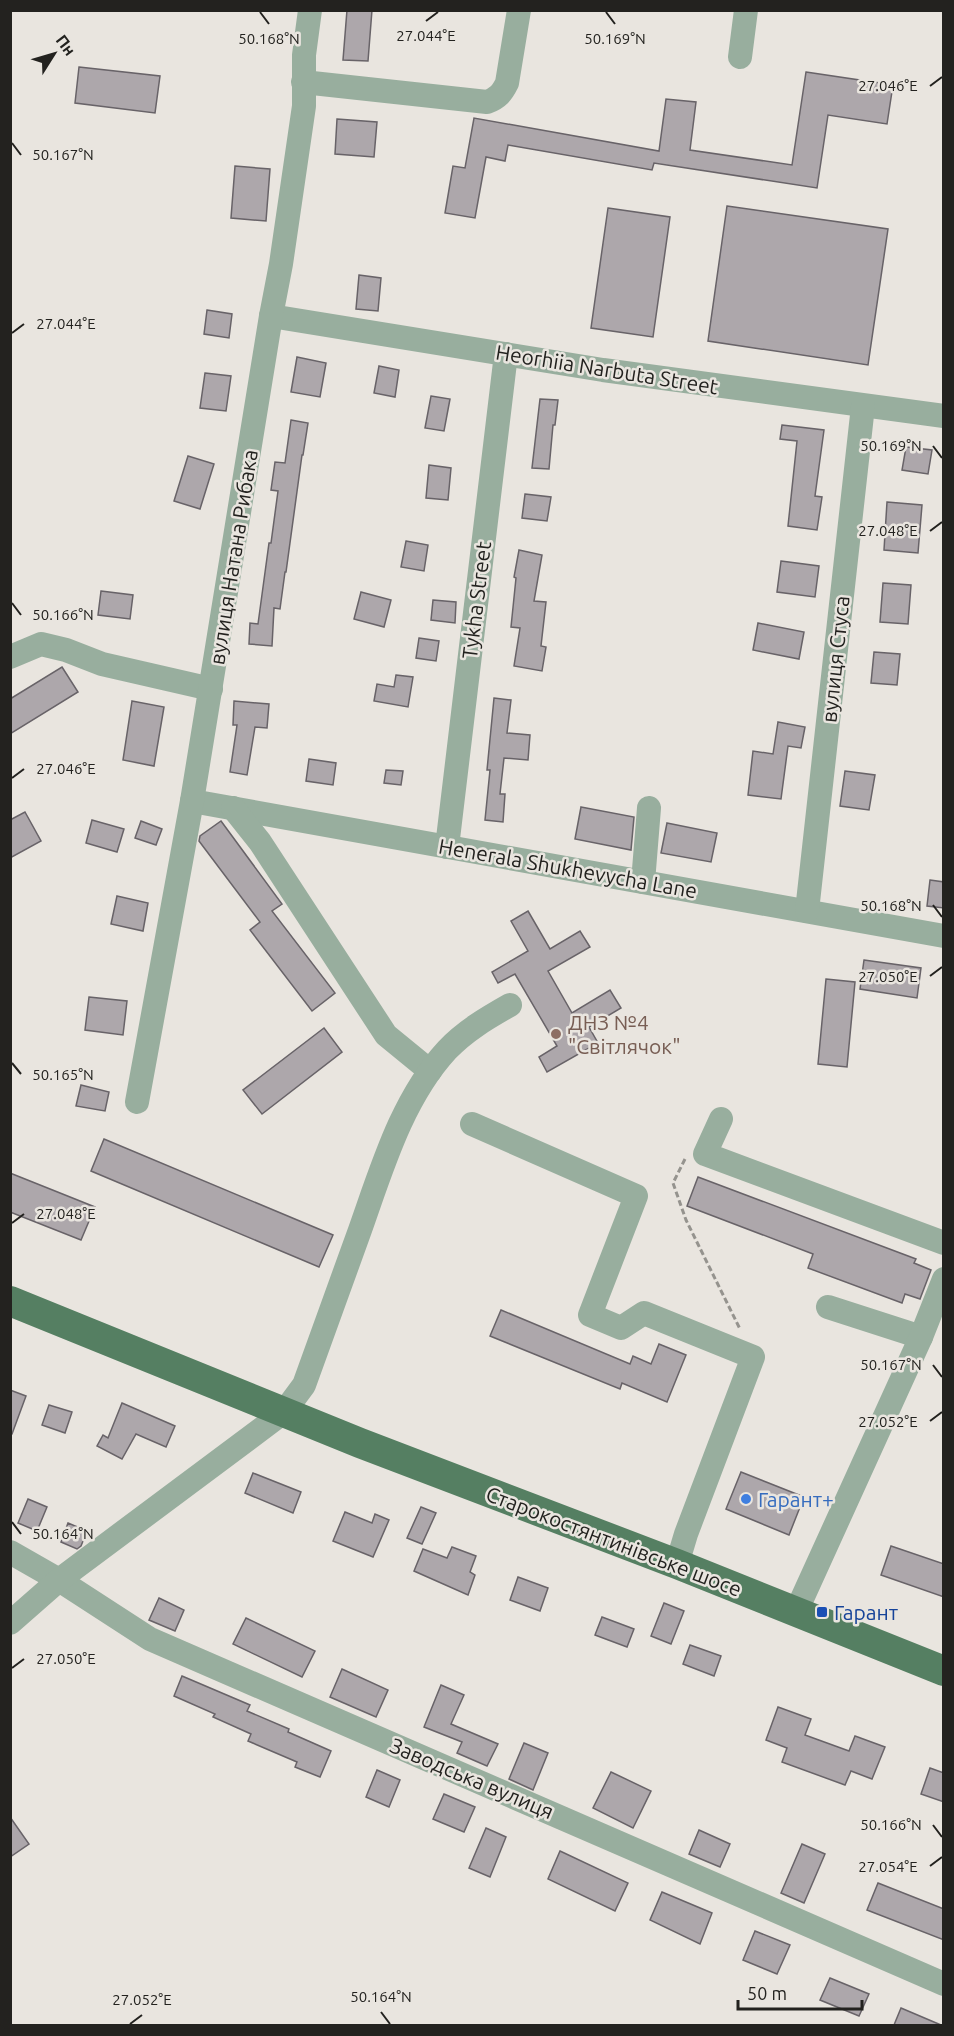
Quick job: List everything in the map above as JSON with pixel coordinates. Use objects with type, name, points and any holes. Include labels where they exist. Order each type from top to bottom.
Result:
[{"type":"main road","name":"Старокостянтинівське шосе","points":[[10,1301],[360,1443],[677,1564],[944,1671]]},
{"type":"street","name":"вулиця Натана Рибака","points":[[137,1102],[212,689],[281,264],[304,106],[304,55],[310,10]]},
{"type":"street","points":[[303,82],[487,102],[496,98],[507,83],[519,10]]},
{"type":"street","points":[[740,57],[746,10]]},
{"type":"street","name":"Heorhiia Narbuta Street","points":[[271,316],[603,370],[944,416]]},
{"type":"street","name":"Tykha Street","points":[[447,847],[506,354]]},
{"type":"street","name":"вулиця Стуса","points":[[807,912],[863,406]]},
{"type":"street","points":[[10,657],[41,644],[66,650],[102,664],[212,689]]},
{"type":"street","name":"Henerala Shukhevycha Lane","points":[[192,801],[944,936]]},
{"type":"street","points":[[233,808],[260,842],[386,1035],[430,1071]]},
{"type":"street","points":[[643,882],[649,808]]},
{"type":"street","points":[[10,1623],[59,1580],[284,1412],[304,1385],[395,1135],[413,1099],[430,1071],[447,1050],[480,1023],[510,1005]]},
{"type":"street","points":[[721,1119],[705,1154],[944,1243]]},
{"type":"street","points":[[472,1124],[636,1197],[590,1315],[621,1328],[644,1312],[753,1357],[686,1534],[677,1564]]},
{"type":"street","points":[[796,1612],[921,1338],[944,1279]]},
{"type":"street","points":[[828,1307],[921,1338]]},
{"type":"street","name":"Заводська вулиця","points":[[10,1552],[59,1580],[150,1639],[944,1984]]},
{"type":"path","points":[[705,1154],[688,1153],[679,1167],[673,1184],[686,1220],[753,1357]]},
{"type":"building","points":[[347,10],[372,10],[368,61],[343,60]]},
{"type":"building","points":[[79,67],[160,76],[155,113],[75,103]]},
{"type":"building","points":[[806,72],[893,85],[887,124],[828,115],[817,188],[654,163],[652,170],[508,145],[505,161],[486,157],[475,218],[445,213],[453,166],[465,168],[474,118],[659,151],[666,99],[696,102],[690,150],[792,165]]},
{"type":"building","points":[[337,119],[377,122],[374,157],[335,154]]},
{"type":"building","points":[[235,166],[270,169],[266,221],[231,218]]},
{"type":"building","points":[[727,206],[888,229],[868,365],[708,341]]},
{"type":"building","points":[[608,208],[670,217],[653,337],[591,328]]},
{"type":"building","points":[[359,275],[381,278],[378,311],[356,309]]},
{"type":"building","points":[[207,310],[232,314],[229,338],[204,334]]},
{"type":"building","points":[[297,357],[326,363],[320,397],[291,392]]},
{"type":"building","points":[[379,366],[399,370],[395,397],[374,393]]},
{"type":"building","points":[[205,373],[231,376],[226,411],[200,408]]},
{"type":"building","points":[[431,396],[450,399],[444,431],[425,428]]},
{"type":"building","points":[[540,399],[558,400],[549,469],[532,468]]},
{"type":"building","points":[[291,420],[308,423],[280,609],[274,608],[272,646],[249,644],[250,623],[258,624],[269,543],[271,543],[278,491],[271,490],[275,462],[285,463]]},
{"type":"building","points":[[782,425],[824,430],[815,496],[822,497],[817,530],[788,526],[797,441],[780,439]]},
{"type":"building","points":[[906,447],[932,450],[928,474],[902,470]]},
{"type":"building","points":[[188,456],[214,464],[200,509],[174,501]]},
{"type":"building","points":[[429,465],[451,468],[448,500],[426,498]]},
{"type":"building","points":[[525,494],[551,497],[547,521],[522,518]]},
{"type":"building","points":[[887,502],[922,505],[918,553],[884,550]]},
{"type":"building","points":[[406,541],[428,545],[424,571],[401,567]]},
{"type":"building","points":[[519,550],[542,555],[534,601],[546,602],[541,646],[546,647],[542,671],[514,666],[520,628],[511,627],[516,578],[514,577]]},
{"type":"building","points":[[781,561],[819,566],[815,597],[777,592]]},
{"type":"building","points":[[883,583],[911,585],[908,624],[880,622]]},
{"type":"building","points":[[101,591],[133,595],[130,619],[98,615]]},
{"type":"building","points":[[361,592],[391,600],[384,627],[354,619]]},
{"type":"building","points":[[433,600],[456,602],[455,623],[431,620]]},
{"type":"building","points":[[758,623],[804,632],[799,659],[753,650]]},
{"type":"building","points":[[419,638],[439,641],[436,661],[416,658]]},
{"type":"building","points":[[874,652],[900,654],[897,685],[871,683]]},
{"type":"building","points":[[62,667],[78,692],[10,734],[10,699]]},
{"type":"building","points":[[396,675],[413,677],[408,707],[374,701],[377,684],[394,687]]},
{"type":"building","points":[[494,698],[511,700],[507,733],[530,735],[528,760],[504,758],[500,794],[505,794],[503,822],[485,820]]},
{"type":"building","points":[[132,701],[164,707],[154,766],[123,760]]},
{"type":"building","points":[[234,701],[269,704],[267,728],[255,727],[247,775],[230,772],[237,725],[233,725]]},
{"type":"building","points":[[778,722],[805,727],[801,748],[788,746],[781,799],[748,795],[753,751],[773,754]]},
{"type":"building","points":[[309,759],[336,763],[333,785],[306,781]]},
{"type":"building","points":[[386,770],[403,771],[401,785],[384,783]]},
{"type":"building","points":[[845,771],[875,775],[869,810],[840,806]]},
{"type":"building","points":[[581,807],[634,817],[631,850],[575,839]]},
{"type":"building","points":[[25,812],[41,841],[10,858],[10,820]]},
{"type":"building","points":[[92,820],[124,829],[117,852],[86,843]]},
{"type":"building","points":[[141,821],[162,829],[156,845],[135,838]]},
{"type":"building","points":[[221,821],[282,904],[272,911],[335,993],[312,1011],[250,930],[260,922],[199,841],[200,836]]},
{"type":"building","points":[[667,823],[717,833],[711,862],[661,853]]},
{"type":"building","points":[[930,880],[944,882],[944,908],[927,906]]},
{"type":"building","points":[[117,896],[148,903],[143,931],[111,924]]},
{"type":"building","points":[[528,911],[550,949],[580,931],[590,947],[548,971],[572,1013],[610,990],[621,1008],[589,1027],[598,1043],[547,1072],[539,1057],[557,1046],[515,974],[498,983],[492,972],[528,951],[511,921]]},
{"type":"building","points":[[864,960],[921,968],[917,998],[860,989]]},
{"type":"building","points":[[826,979],[855,982],[847,1067],[818,1064]]},
{"type":"building","points":[[89,997],[127,1001],[123,1035],[85,1030]]},
{"type":"building","points":[[324,1028],[342,1052],[262,1114],[243,1090]]},
{"type":"building","points":[[81,1085],[109,1092],[105,1111],[76,1106]]},
{"type":"building","points":[[104,1139],[333,1235],[319,1267],[91,1171]]},
{"type":"building","points":[[10,1173],[95,1207],[81,1240],[10,1212]]},
{"type":"building","points":[[698,1177],[916,1259],[914,1263],[931,1270],[920,1299],[905,1294],[902,1303],[808,1268],[813,1254],[687,1206]]},
{"type":"building","points":[[501,1310],[630,1364],[633,1356],[651,1364],[659,1344],[686,1355],[667,1402],[622,1383],[620,1389],[490,1336]]},
{"type":"building","points":[[10,1390],[26,1396],[12,1434],[10,1434]]},
{"type":"building","points":[[122,1403],[175,1426],[166,1447],[136,1434],[122,1459],[97,1446],[103,1435],[108,1438]]},
{"type":"building","points":[[49,1405],[72,1412],[65,1433],[42,1425]]},
{"type":"building","points":[[741,1472],[804,1497],[789,1535],[726,1509]]},
{"type":"building","points":[[253,1473],[301,1492],[293,1513],[245,1493]]},
{"type":"building","points":[[28,1499],[47,1507],[37,1531],[18,1523]]},
{"type":"building","points":[[421,1507],[436,1513],[422,1544],[407,1538]]},
{"type":"building","points":[[345,1512],[372,1523],[375,1514],[389,1520],[373,1557],[333,1541]]},
{"type":"building","points":[[68,1523],[87,1531],[81,1546],[77,1549],[61,1542]]},
{"type":"building","points":[[891,1546],[944,1564],[944,1597],[881,1575]]},
{"type":"building","points":[[452,1547],[476,1556],[470,1572],[475,1575],[468,1595],[414,1571],[423,1549],[447,1558]]},
{"type":"building","points":[[518,1577],[548,1588],[540,1611],[510,1600]]},
{"type":"building","points":[[159,1598],[184,1610],[175,1631],[149,1620]]},
{"type":"building","points":[[664,1603],[684,1611],[671,1644],[651,1636]]},
{"type":"building","points":[[602,1617],[634,1629],[627,1647],[595,1635]]},
{"type":"building","points":[[246,1618],[315,1651],[302,1677],[233,1644]]},
{"type":"building","points":[[690,1645],[721,1656],[714,1676],[683,1664]]},
{"type":"building","points":[[342,1669],[388,1690],[376,1717],[330,1697]]},
{"type":"building","points":[[182,1676],[250,1705],[247,1711],[289,1729],[288,1732],[331,1751],[320,1777],[295,1767],[297,1762],[248,1741],[251,1734],[213,1717],[215,1714],[174,1696]]},
{"type":"building","points":[[441,1685],[464,1695],[451,1724],[498,1744],[487,1766],[457,1753],[462,1742],[424,1727]]},
{"type":"building","points":[[778,1707],[811,1719],[805,1735],[849,1751],[855,1736],[885,1747],[872,1779],[851,1771],[845,1785],[782,1762],[787,1748],[766,1740]]},
{"type":"building","points":[[524,1743],[548,1753],[533,1790],[509,1779]]},
{"type":"building","points":[[930,1768],[944,1773],[944,1802],[921,1794]]},
{"type":"building","points":[[377,1770],[400,1780],[389,1807],[366,1797]]},
{"type":"building","points":[[611,1772],[651,1791],[633,1828],[593,1808]]},
{"type":"building","points":[[444,1794],[475,1807],[464,1832],[433,1819]]},
{"type":"building","points":[[10,1817],[29,1844],[10,1857]]},
{"type":"building","points":[[486,1828],[506,1837],[490,1877],[469,1868]]},
{"type":"building","points":[[699,1830],[730,1844],[720,1867],[689,1854]]},
{"type":"building","points":[[802,1844],[825,1854],[804,1903],[781,1893]]},
{"type":"building","points":[[560,1851],[628,1883],[615,1911],[548,1879]]},
{"type":"building","points":[[878,1883],[944,1909],[944,1940],[867,1910]]},
{"type":"building","points":[[662,1892],[712,1913],[700,1944],[650,1920]]},
{"type":"building","points":[[755,1931],[790,1945],[777,1974],[743,1960]]},
{"type":"building","points":[[830,1978],[869,1994],[859,2016],[820,2000]]},
{"type":"building","points":[[901,2008],[941,2025],[894,2025]]},
{"type":"place","name":"ДНЗ №4 \"Світлячок\"","points":[[556,1034]]},
{"type":"place","name":"Гарант+","points":[[746,1499]]},
{"type":"place","name":"Гарант","points":[[822,1612]]}]
